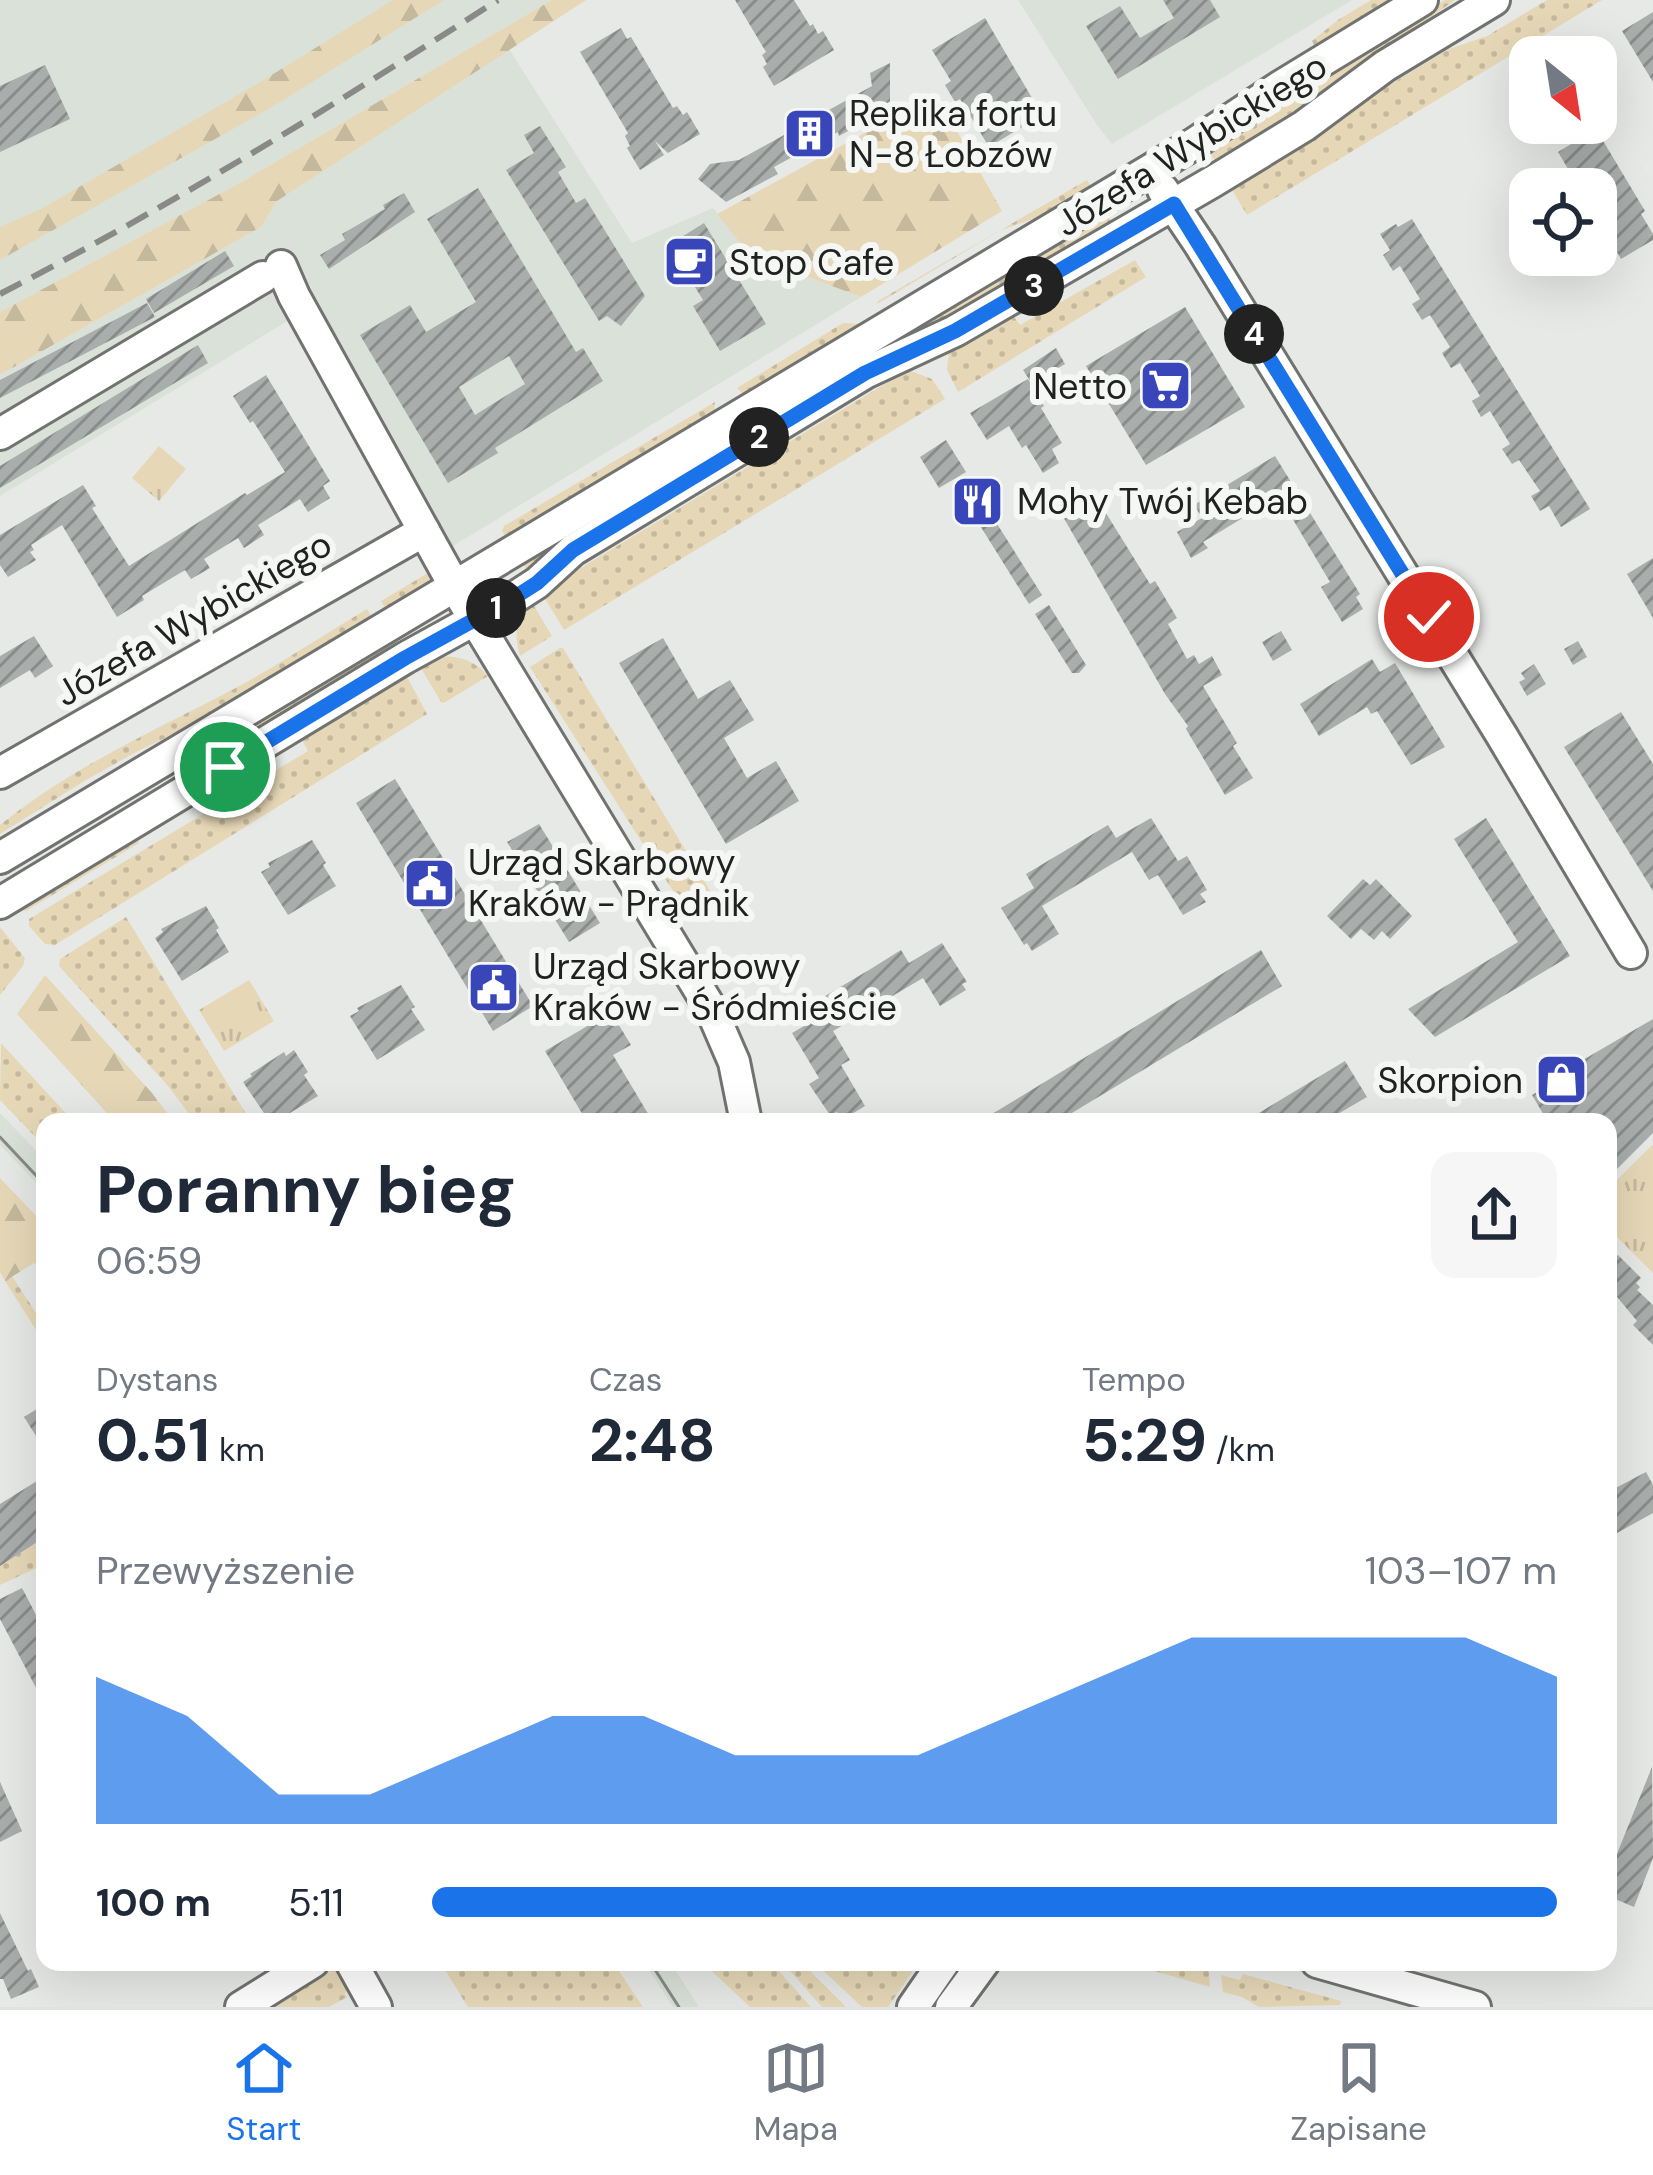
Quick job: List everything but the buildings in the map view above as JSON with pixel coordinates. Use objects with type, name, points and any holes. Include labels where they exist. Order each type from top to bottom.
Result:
[{"type":"street","name":"Józefa Wybickiego","points":[[0,858],[1210,135],[1422,0]]},
{"type":"street","name":"Józefa Wybickiego","points":[[0,903],[537,583],[573,550],[865,373],[955,331],[1304,126],[1385,66],[1494,0]]},
{"type":"street","points":[[1148,172],[1174,204],[1631,953]]},
{"type":"street","points":[[0,434],[272,272],[294,296],[455,587],[711,1009],[734,1063],[744,1113]]},
{"type":"street","name":"Józefa Wybickiego","points":[[0,773],[424,531]]},
{"type":"street","points":[[242,2007],[299,1971]]},
{"type":"street","points":[[356,1971],[376,2007]]},
{"type":"street","points":[[913,2007],[938,1971]]},
{"type":"street","points":[[951,2007],[978,1971]]},
{"type":"street","points":[[1349,1971],[1475,2007]]},
{"type":"shaded area","points":[[0,0],[552,0],[238,184],[0,312]]},
{"type":"shaded area","points":[[1018,0],[1352,0],[1112,144]]},
{"type":"shaded area","points":[[509,49],[632,243],[713,208],[750,255],[861,297],[430,560],[294,317],[0,496],[0,375],[261,227],[277,201]]},
{"type":"shaded area","points":[[0,1113],[36,1151],[36,1183],[0,1145]]},
{"type":"shaded area","points":[[650,1971],[676,1971],[699,2007],[673,2007]]},
{"type":"green space","points":[[393,0],[444,0],[272,107],[0,260],[0,227],[41,209]]},
{"type":"green space","points":[[552,0],[586,0],[277,201],[261,227],[0,375],[0,312],[238,184]]},
{"type":"green space","points":[[1371,0],[1396,0],[1316,49],[1312,41]]},
{"type":"green space","points":[[1445,0],[1455,0],[1219,168],[1206,145]]},
{"type":"green space","points":[[1547,0],[1602,0],[1543,36],[1509,36],[1509,56],[1247,215],[1228,183],[1449,49],[1487,36]]},
{"type":"green space","points":[[936,94],[1002,211],[861,297],[750,255],[717,214]]},
{"type":"green space","points":[[1087,180],[1094,192],[1065,208],[1001,230],[877,304],[878,301]]},
{"type":"green space","points":[[1103,208],[1117,231],[1015,288],[938,322],[527,570],[521,561]]},
{"type":"green space","points":[[1135,260],[1146,277],[958,392],[947,370],[950,343],[1012,314],[1020,325]]},
{"type":"green space","points":[[843,323],[864,324],[752,394],[737,388]]},
{"type":"green space","points":[[908,370],[932,379],[945,399],[564,630],[541,592]]},
{"type":"green space","points":[[715,402],[714,413],[508,540],[502,531],[504,526]]},
{"type":"green space","points":[[159,446],[186,469],[159,501],[132,478]]},
{"type":"green space","points":[[433,570],[432,588],[387,612],[381,601]]},
{"type":"green space","points":[[530,599],[552,636],[520,656],[517,626]]},
{"type":"green space","points":[[367,609],[374,621],[227,708],[86,780],[0,834],[0,825],[80,770],[242,684]]},
{"type":"green space","points":[[386,642],[392,652],[195,769],[192,765],[295,697]]},
{"type":"green space","points":[[560,648],[717,905],[699,911],[682,905],[530,667]]},
{"type":"green space","points":[[435,657],[464,659],[488,676],[441,702],[419,665]]},
{"type":"green space","points":[[405,673],[427,714],[55,945],[45,944],[29,926],[29,919],[308,751],[302,740],[320,725]]},
{"type":"green space","points":[[138,840],[26,911],[17,910],[108,853]]},
{"type":"green space","points":[[126,917],[246,1113],[188,1113],[59,966],[60,959]]},
{"type":"green space","points":[[0,927],[25,958],[0,995]]},
{"type":"green space","points":[[45,975],[167,1113],[107,1113],[17,1014]]},
{"type":"green space","points":[[249,980],[274,1021],[224,1051],[199,1010]]},
{"type":"green space","points":[[1,1043],[66,1113],[36,1113],[36,1138],[0,1100]]},
{"type":"green space","points":[[1652,1145],[1653,1273],[1617,1237],[1617,1180]]},
{"type":"green space","points":[[0,1178],[36,1216],[36,1265],[5,1281],[0,1272]]},
{"type":"green space","points":[[12,1276],[36,1313],[36,1330],[5,1281]]},
{"type":"green space","points":[[36,1543],[36,1568],[0,1585],[0,1566]]},
{"type":"green space","points":[[338,1971],[349,1985],[347,1997],[329,2007],[275,2007]]},
{"type":"green space","points":[[446,1971],[619,1971],[643,2007],[468,2007]]},
{"type":"green space","points":[[712,1971],[779,1971],[811,2007],[750,2007]]},
{"type":"green space","points":[[790,1971],[810,1971],[846,2007],[822,2007]]},
{"type":"green space","points":[[824,1971],[913,1971],[888,2007],[862,2007]]},
{"type":"green space","points":[[1154,1971],[1209,1971],[1210,1987]]},
{"type":"green space","points":[[1243,1974],[1341,2001],[1340,2005],[1259,2007],[1223,1992],[1221,1975],[1240,1980]]},
{"type":"tram line","points":[[0,1137],[36,1175]]},
{"type":"tram line","points":[[656,1971],[679,2007]]},
{"type":"railway","points":[[0,294],[252,153],[498,0]]},
{"type":"place","name":"Replika fortu N-8 Łobzów","points":[[810,134]]},
{"type":"place","name":"Stop Cafe","points":[[690,262]]},
{"type":"place","name":"Netto","points":[[1166,386]]},
{"type":"place","name":"Mohy Twój Kebab","points":[[978,501]]},
{"type":"place","name":"Urząd Skarbowy Kraków - Prądnik","points":[[429,883]]},
{"type":"place","name":"Urząd Skarbowy Kraków - Śródmieście","points":[[494,987]]},
{"type":"place","name":"Skorpion","points":[[1562,1080]]},
{"type":"route","points":[[225,767],[512,599],[573,550],[865,373],[955,331],[1174,204],[1429,617]]}]
